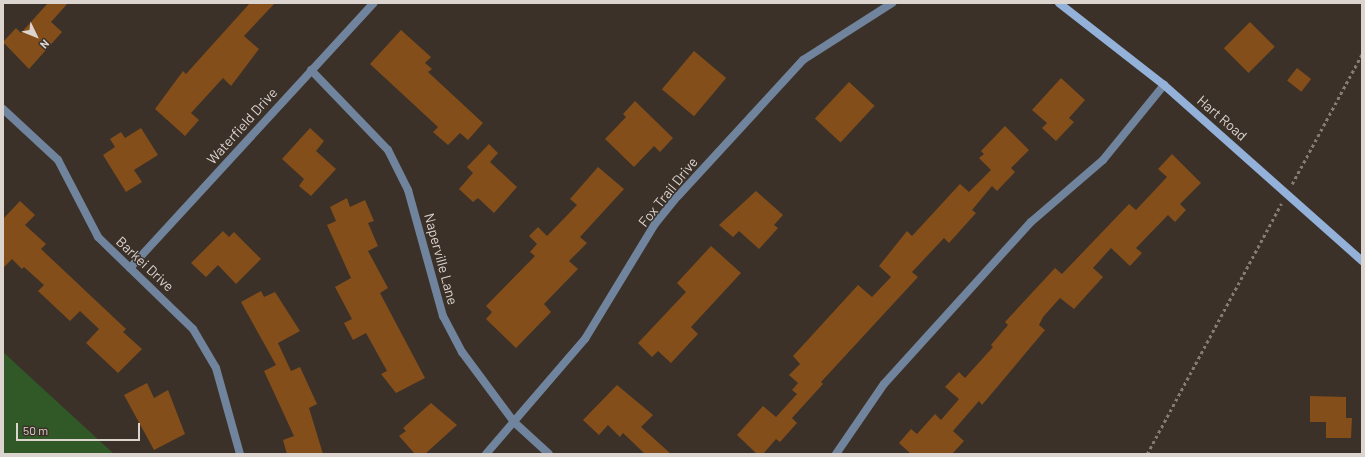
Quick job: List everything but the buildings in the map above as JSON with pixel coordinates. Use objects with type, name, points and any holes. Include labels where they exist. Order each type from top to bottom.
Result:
[{"type":"street","name":"Waterfield Drive","points":[[130,268],[374,3]]},
{"type":"street","name":"Fox Trail Drive","points":[[486,454],[585,339],[655,224],[678,196],[802,60],[892,3]]},
{"type":"street","name":"Hart Road","points":[[1059,3],[1164,85],[1288,191],[1362,261]]},
{"type":"street","name":"Naperville Lane","points":[[311,70],[388,150],[408,190],[443,316],[462,352],[514,422],[549,454]]},
{"type":"street","points":[[836,454],[884,384],[1031,222],[1103,160],[1164,85]]},
{"type":"street","name":"Barkei Drive","points":[[3,109],[58,160],[98,237],[193,329],[216,368],[240,454]]},
{"type":"path","points":[[1147,454],[1362,54]]},
{"type":"green space","points":[[3,352],[114,454],[3,454]]}]
